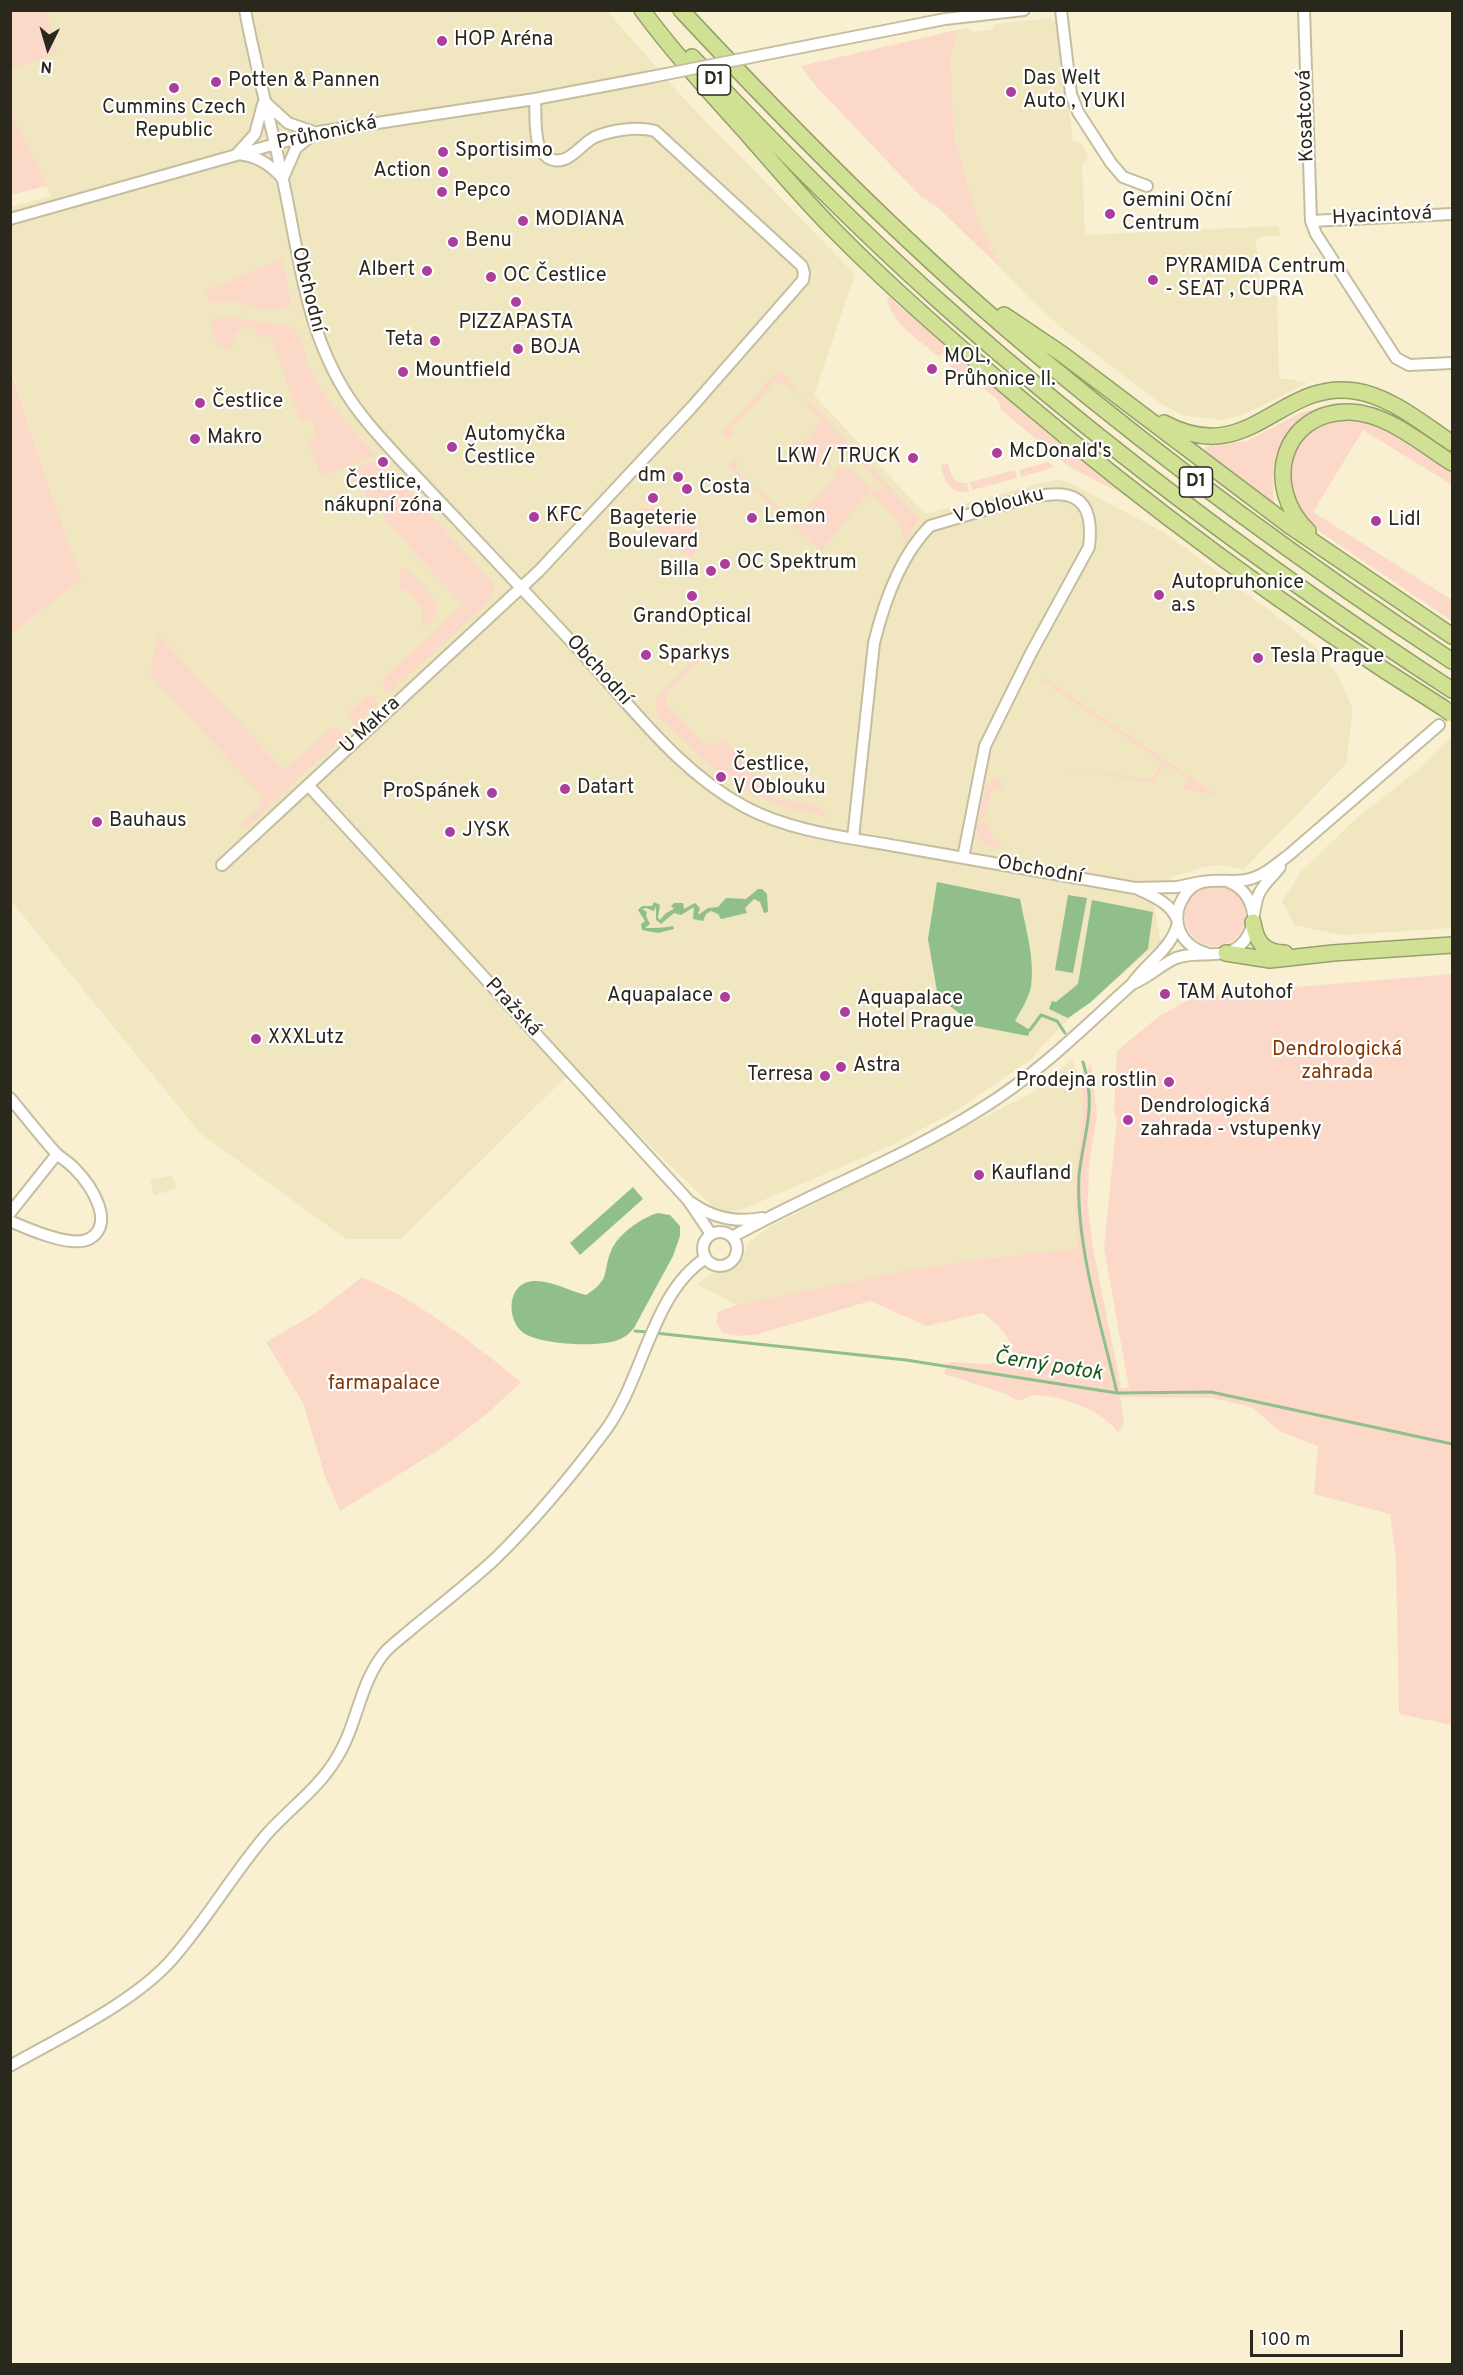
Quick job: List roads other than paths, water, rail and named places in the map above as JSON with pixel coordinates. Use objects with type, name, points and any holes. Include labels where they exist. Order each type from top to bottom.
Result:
[{"type":"highway","points":[[642,10],[703,85],[803,198],[869,264],[961,347],[1051,424],[1209,548],[1328,632],[1447,711]]},
{"type":"highway","name":"D1","points":[[648,10],[837,206],[940,302],[1029,380],[1192,510],[1358,628],[1452,690]]},
{"type":"highway","name":"D1","points":[[681,10],[798,133],[955,282],[1046,363],[1200,484],[1299,557],[1452,661]]},
{"type":"highway","points":[[955,282],[1062,354],[1199,459],[1336,558],[1452,636]]},
{"type":"highway","points":[[1133,407],[1178,431],[1196,436],[1213,437],[1245,430],[1299,401],[1320,393],[1336,390],[1353,391],[1389,404],[1452,443]]},
{"type":"highway","points":[[1336,558],[1300,524],[1284,496],[1281,475],[1284,462],[1291,444],[1304,428],[1317,419],[1333,414],[1348,412],[1362,414],[1389,423],[1452,463]]},
{"type":"highway","points":[[1253,919],[1259,941],[1271,952],[1334,953]]},
{"type":"highway","points":[[1226,953],[1270,960],[1452,945]]},
{"type":"street","name":"Obchodní","points":[[245,10],[312,319],[328,360],[346,393],[369,425],[398,457],[583,653],[643,722],[698,776],[745,807],[795,826],[1135,888],[1177,887],[1201,882]]},
{"type":"street","name":"Průhonická","points":[[10,219],[318,132],[535,99],[907,26],[1024,10]]},
{"type":"street","points":[[1061,10],[1071,94],[1078,112],[1111,163],[1124,177],[1147,186]]},
{"type":"street","name":"Kosatcová","points":[[1304,10],[1311,221]]},
{"type":"street","name":"U Makra","points":[[222,865],[539,571],[691,408],[800,285],[804,273],[797,261],[655,131],[639,129],[603,135],[590,140],[568,158],[556,160],[548,158],[538,145],[535,99]]},
{"type":"street","points":[[236,155],[255,134],[264,100],[288,123],[318,132]]},
{"type":"street","points":[[236,155],[260,159],[283,179],[296,148],[318,132]]},
{"type":"street","name":"Hyacintová","points":[[1311,221],[1452,214]]},
{"type":"street","points":[[1311,221],[1316,234],[1396,358],[1410,365],[1452,363]]},
{"type":"street","name":"V Oblouku","points":[[853,838],[874,643],[880,617],[891,589],[916,540],[930,526],[1044,494],[1066,495],[1079,502],[1087,513],[1092,528],[1089,547],[1031,652],[986,746],[963,858]]},
{"type":"street","points":[[732,1237],[774,1214],[904,1153],[985,1107],[1036,1071],[1132,984],[1141,971],[1172,940],[1178,922],[1179,905],[1184,896],[1201,882],[1212,879],[1250,879],[1290,854],[1439,724]]},
{"type":"street","name":"Pražská","points":[[308,785],[688,1200],[711,1234]]},
{"type":"street","points":[[1132,984],[1146,979],[1176,958],[1206,953],[1226,953],[1236,948],[1244,941],[1261,889],[1290,854]]},
{"type":"street","points":[[1223,880],[1243,891],[1250,902],[1253,919]]},
{"type":"street","name":"Obchodní","points":[[1135,888],[1163,902],[1173,910],[1178,922]]},
{"type":"street","points":[[1178,922],[1188,943],[1206,953]]},
{"type":"street","points":[[10,1098],[57,1154],[75,1168],[86,1182],[101,1213],[100,1228],[93,1236],[78,1242],[33,1232],[10,1221]]},
{"type":"street","points":[[10,1213],[57,1154]]},
{"type":"street","points":[[688,1200],[708,1213],[730,1220],[752,1220],[774,1214]]},
{"type":"street","points":[[720,1232],[732,1237],[737,1252],[730,1262],[717,1265],[706,1258],[703,1247],[711,1234],[720,1232]]},
{"type":"street","points":[[10,2066],[99,2015],[141,1987],[173,1958],[266,1835],[318,1784],[330,1769],[346,1740],[368,1680],[387,1650],[494,1559],[562,1484],[608,1428],[634,1379],[666,1305],[694,1266],[706,1258]]},
{"type":"waterway","points":[[1030,1030],[1041,1015],[1057,1021],[1065,1033]]},
{"type":"waterway","points":[[1083,1062],[1087,1078],[1089,1106],[1079,1175],[1082,1239],[1090,1283],[1117,1393]]},
{"type":"waterway","name":"Černý potok","points":[[635,1331],[648,1332]]},
{"type":"waterway","name":"Černý potok","points":[[655,1333],[906,1360],[1117,1393],[1211,1392],[1452,1444]]},
{"type":"place","name":"HOP Aréna","points":[[442,41]]},
{"type":"place","name":"Potten & Pannen","points":[[216,82]]},
{"type":"place","name":"Cummins Czech Republic","points":[[174,88]]},
{"type":"place","name":"Das Welt Auto , YUKI","points":[[1011,92]]},
{"type":"place","name":"Sportisimo","points":[[443,152]]},
{"type":"place","name":"Action","points":[[443,172]]},
{"type":"place","name":"Pepco","points":[[442,192]]},
{"type":"place","name":"Gemini Oční Centrum","points":[[1110,214]]},
{"type":"place","name":"MODIANA","points":[[523,221]]},
{"type":"place","name":"Benu","points":[[453,242]]},
{"type":"place","name":"Albert","points":[[427,271]]},
{"type":"place","name":"OC Čestlice","points":[[491,277]]},
{"type":"place","name":"PYRAMIDA Centrum - SEAT , CUPRA","points":[[1153,280]]},
{"type":"place","name":"PIZZAPASTA","points":[[516,302]]},
{"type":"place","name":"Teta","points":[[435,341]]},
{"type":"place","name":"BOJA","points":[[518,349]]},
{"type":"place","name":"MOL, Průhonice II.","points":[[932,369]]},
{"type":"place","name":"Mountfield","points":[[403,372]]},
{"type":"place","name":"Čestlice","points":[[200,403]]},
{"type":"place","name":"Makro","points":[[195,439]]},
{"type":"place","name":"Automyčka Čestlice","points":[[452,447]]},
{"type":"place","name":"McDonald's","points":[[997,453]]},
{"type":"place","name":"LKW / TRUCK","points":[[913,458]]},
{"type":"place","name":"Čestlice, nákupní zóna","points":[[383,462]]},
{"type":"place","name":"dm","points":[[678,477]]},
{"type":"place","name":"Costa","points":[[687,489]]},
{"type":"place","name":"Bageterie Boulevard","points":[[653,498]]},
{"type":"place","name":"KFC","points":[[534,517]]},
{"type":"place","name":"Lemon","points":[[752,518]]},
{"type":"place","name":"Lidl","points":[[1376,521]]},
{"type":"place","name":"OC Spektrum","points":[[725,564]]},
{"type":"place","name":"Billa","points":[[711,571]]},
{"type":"place","name":"Autopruhonice a.s","points":[[1159,595]]},
{"type":"place","name":"GrandOptical","points":[[692,596]]},
{"type":"place","name":"Sparkys","points":[[646,655]]},
{"type":"place","name":"Tesla Prague","points":[[1258,658]]},
{"type":"place","name":"Čestlice, V Oblouku","points":[[721,777]]},
{"type":"place","name":"Datart","points":[[565,789]]},
{"type":"place","name":"ProSpánek","points":[[492,793]]},
{"type":"place","name":"Bauhaus","points":[[97,822]]},
{"type":"place","name":"JYSK","points":[[450,832]]},
{"type":"place","name":"TAM Autohof","points":[[1165,994]]},
{"type":"place","name":"Aquapalace","points":[[725,997]]},
{"type":"place","name":"Aquapalace Hotel Prague","points":[[845,1012]]},
{"type":"place","name":"XXXLutz","points":[[256,1039]]},
{"type":"place","name":"Astra","points":[[841,1067]]},
{"type":"place","name":"Terresa","points":[[825,1076]]},
{"type":"place","name":"Prodejna rostlin","points":[[1169,1082]]},
{"type":"place","name":"Dendrologická zahrada - vstupenky","points":[[1128,1120]]},
{"type":"place","name":"Kaufland","points":[[979,1175]]},
{"type":"park label","name":"Dendrologická zahrada","points":[[1337,1062]]},
{"type":"park label","name":"farmapalace","points":[[384,1385]]}]
